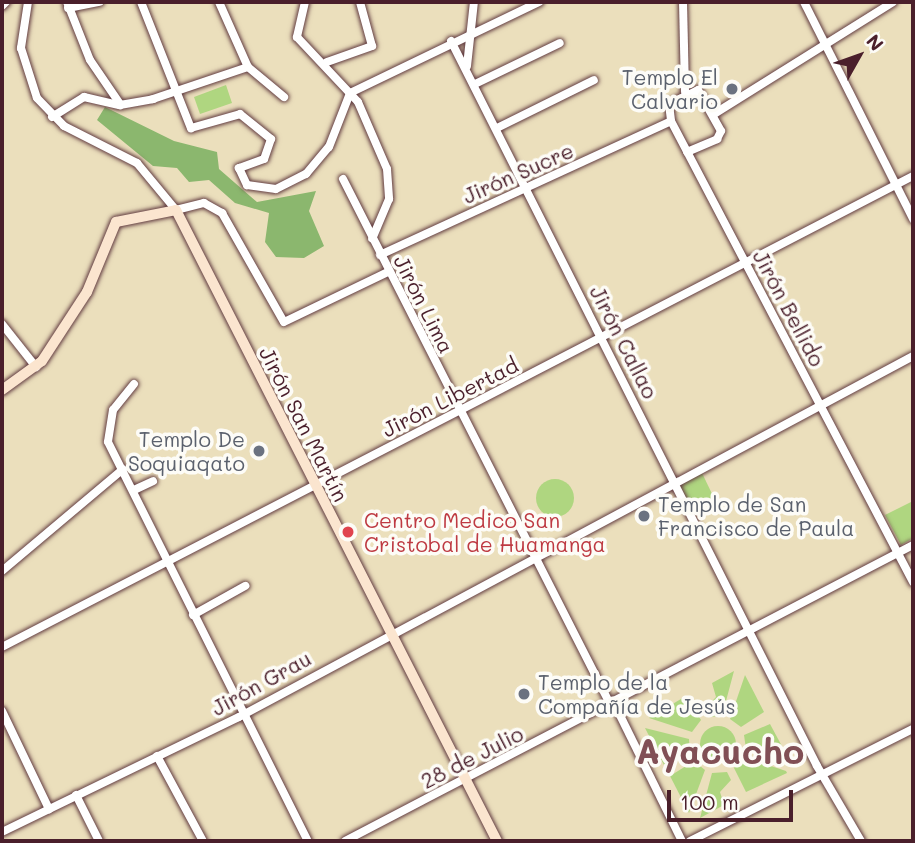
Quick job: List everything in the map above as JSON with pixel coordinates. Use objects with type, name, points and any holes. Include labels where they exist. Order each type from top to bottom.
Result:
[{"type":"street","points":[[2,6],[6,2]]},
{"type":"street","points":[[28,2],[21,48],[25,73],[52,117],[137,163],[176,210]]},
{"type":"street","points":[[66,2],[100,78],[120,105]]},
{"type":"street","points":[[70,12],[99,2]]},
{"type":"street","points":[[141,2],[174,94],[191,128],[235,114],[267,134],[271,150],[239,168],[241,181],[276,189],[306,174],[329,147],[350,93],[451,41],[539,2]]},
{"type":"street","points":[[219,2],[248,67],[284,97]]},
{"type":"street","points":[[305,2],[297,37],[327,62],[350,93],[387,169],[389,199],[372,239]]},
{"type":"street","points":[[327,62],[372,46],[360,2]]},
{"type":"street","points":[[467,66],[475,30],[474,2]]},
{"type":"street","points":[[683,2],[685,92]]},
{"type":"street","points":[[804,2],[913,219]]},
{"type":"street","points":[[715,114],[824,40],[893,2]]},
{"type":"street","name":"Jirón Callao","points":[[451,41],[467,66],[750,634],[861,841]]},
{"type":"street","points":[[475,84],[560,43]]},
{"type":"street","points":[[52,117],[84,97],[120,105],[174,94],[248,67]]},
{"type":"street","points":[[497,128],[594,80]]},
{"type":"street","points":[[671,121],[669,104],[685,92],[698,90],[715,114],[717,139],[687,152]]},
{"type":"street","name":"Jirón Bellido","points":[[671,121],[913,582]]},
{"type":"street","name":"Jirón Sucre","points":[[380,256],[528,190],[671,121]]},
{"type":"street","name":"Jirón Libertad","points":[[2,647],[460,413],[913,176]]},
{"type":"street","name":"Jirón Lima","points":[[343,179],[534,558],[682,841]]},
{"type":"street","points":[[2,390],[36,366],[87,292],[116,222],[204,203],[222,212],[284,322],[388,272]]},
{"type":"street","name":"Jirón San Martín","points":[[176,210],[389,634],[497,841]]},
{"type":"street","points":[[2,324],[36,366]]},
{"type":"street","name":"Jirón Grau","points":[[2,832],[243,713],[913,356]]},
{"type":"street","points":[[135,384],[106,428],[193,615],[308,841]]},
{"type":"street","points":[[2,571],[123,468]]},
{"type":"street","points":[[134,490],[153,481]]},
{"type":"street","name":"28 de Julio","points":[[345,841],[613,706],[913,545]]},
{"type":"street","points":[[193,615],[245,586]]},
{"type":"street","points":[[2,710],[49,808]]},
{"type":"street","points":[[690,841],[913,729]]},
{"type":"street","points":[[157,756],[203,841]]},
{"type":"street","points":[[76,795],[99,841]]},
{"type":"green space","points":[[226,85],[232,103],[200,114],[194,97]]},
{"type":"green space","points":[[105,107],[174,141],[217,152],[219,169],[257,202],[316,191],[309,211],[324,246],[304,258],[276,257],[265,242],[269,213],[235,203],[209,180],[189,182],[177,168],[153,166],[97,120]]},
{"type":"green space","points":[[702,473],[715,500],[693,511],[680,485]]},
{"type":"green space","points":[[555,479],[568,485],[574,498],[568,511],[555,517],[542,511],[536,498],[542,485]]},
{"type":"green space","points":[[913,501],[913,538],[901,545],[885,515]]},
{"type":"green space","points":[[734,671],[722,716],[708,717],[704,710],[716,697],[712,683]]},
{"type":"green space","points":[[745,675],[764,712],[741,727],[730,719]]},
{"type":"green space","points":[[686,696],[701,720],[692,732],[649,718]]},
{"type":"green space","points":[[770,724],[790,761],[788,763],[746,749],[744,735]]},
{"type":"green space","points":[[718,726],[731,731],[736,744],[731,757],[718,762],[705,757],[700,744],[705,731]]},
{"type":"green space","points":[[645,728],[689,739],[690,754],[664,765]]},
{"type":"green space","points":[[744,757],[787,773],[746,792],[734,768]]},
{"type":"green space","points":[[694,761],[705,770],[689,813],[670,776]]},
{"type":"green space","points":[[727,772],[731,780],[720,792],[724,805],[700,818],[712,773]]},
{"type":"place","name":"Templo El Calvario","points":[[732,89]]},
{"type":"place","name":"Templo De Soquiaqato","points":[[259,451]]},
{"type":"place","name":"Templo de San Francisco de Paula","points":[[644,516]]},
{"type":"place","name":"Centro Medico San Cristobal de Huamanga","points":[[348,532]]},
{"type":"place","name":"Templo de la Compañía de Jesús","points":[[524,694]]},
{"type":"district","name":"Ayacucho","points":[[720,750]]}]
